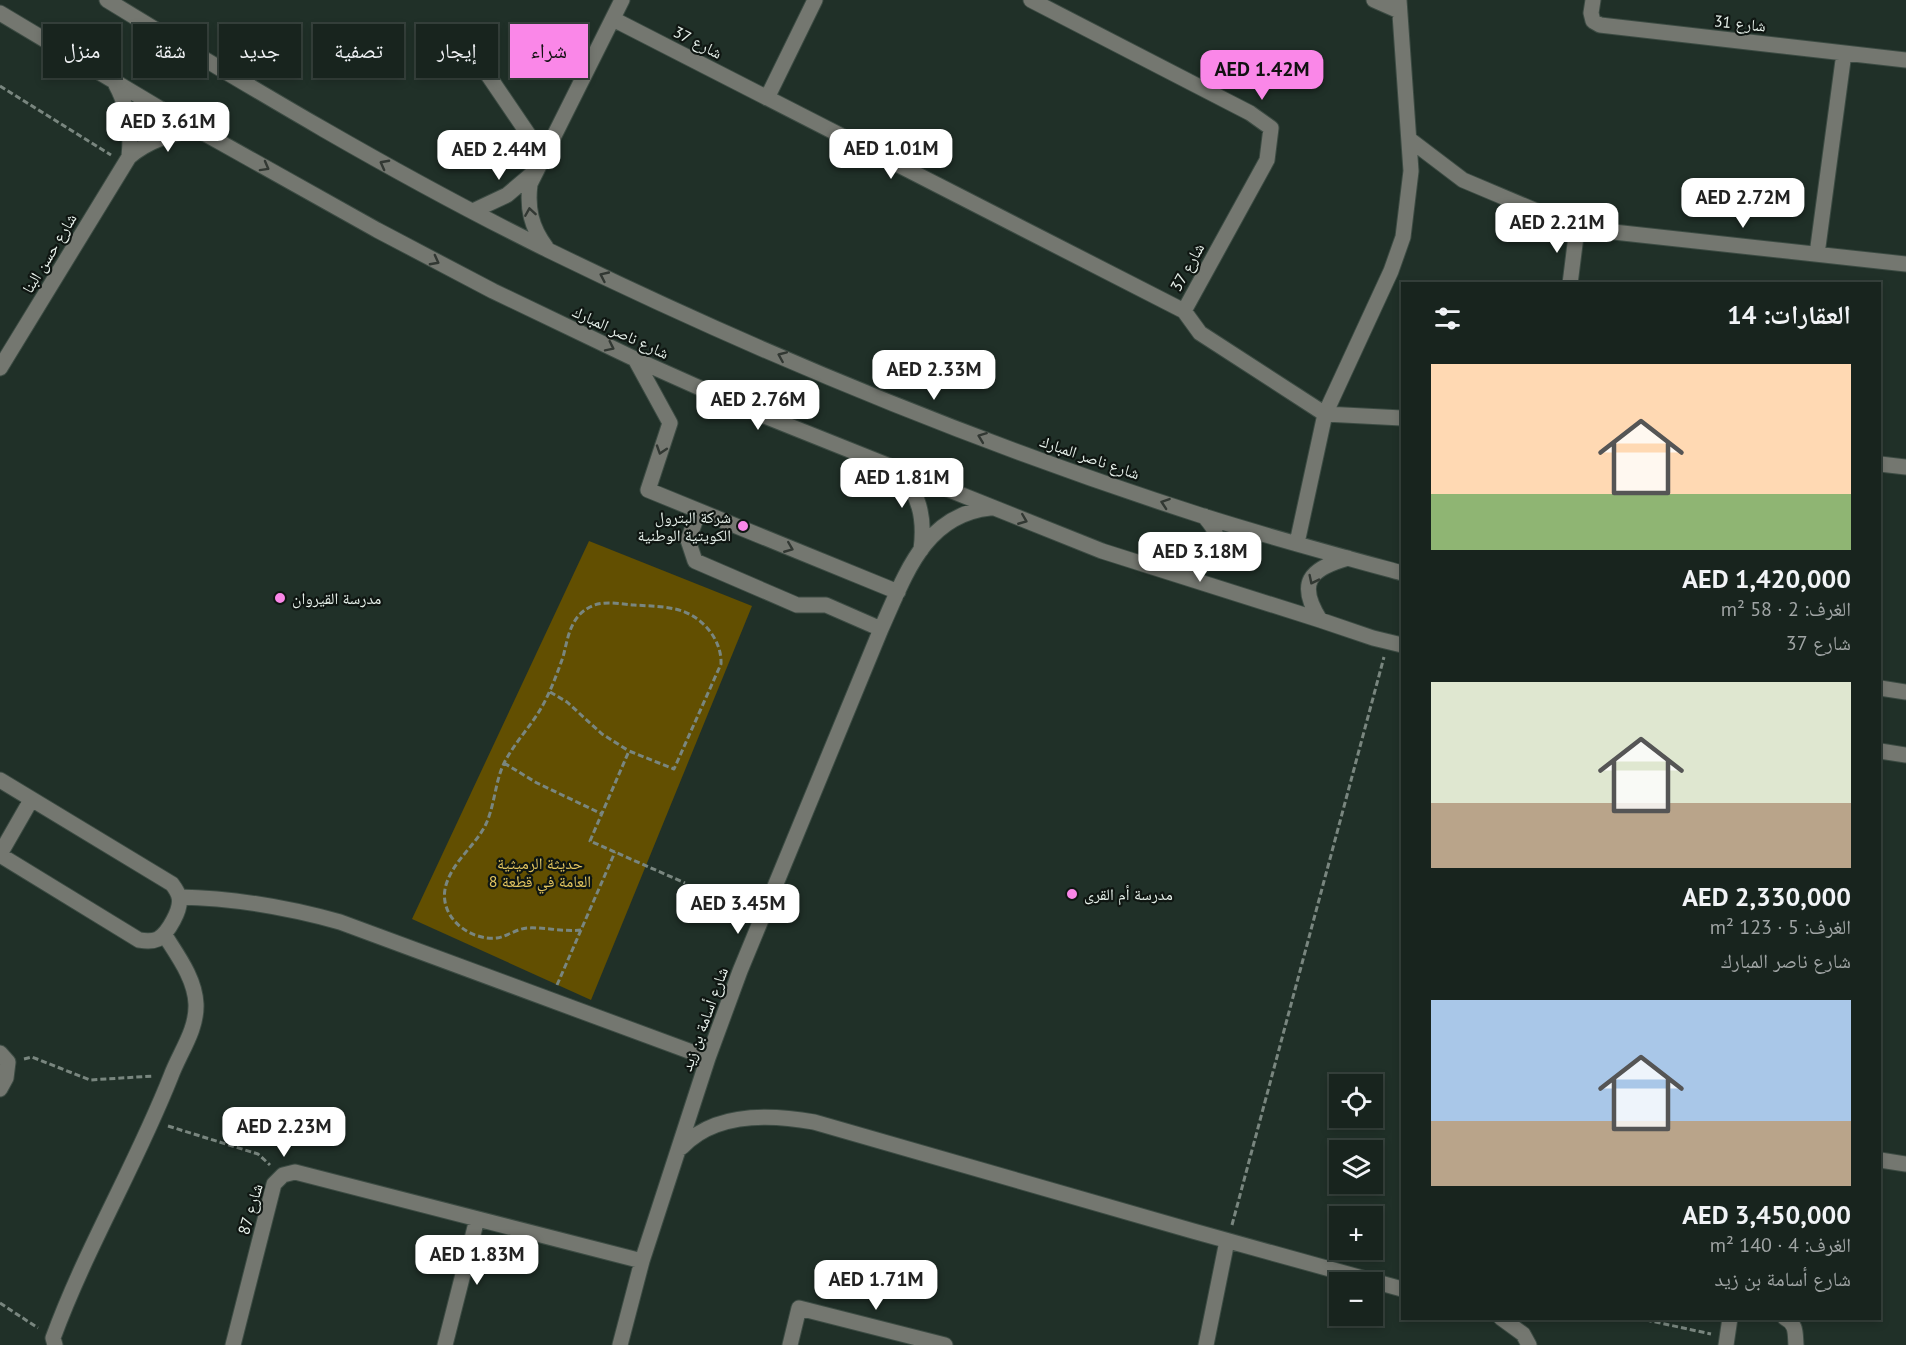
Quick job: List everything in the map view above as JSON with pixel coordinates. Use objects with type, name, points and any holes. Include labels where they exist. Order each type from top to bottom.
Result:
[{"type":"street","name":"شارع ناصر المبارك","points":[[107,0],[359,150],[548,250],[710,325],[868,393],[1022,453],[1204,516],[1401,573]]},
{"type":"street","points":[[548,250],[533,226],[529,212],[530,191],[536,170],[622,0]]},
{"type":"street","points":[[767,98],[814,0]]},
{"type":"street","name":"شارع 37","points":[[613,19],[1184,311],[1267,160],[1271,128],[1250,113],[1031,0]]},
{"type":"street","points":[[1297,543],[1325,414],[1398,254],[1408,209],[1411,171],[1399,5],[1374,0]]},
{"type":"street","name":"شارع 31","points":[[1593,0],[1591,13],[1593,21],[1600,25],[1906,60]]},
{"type":"street","name":"شارع ناصر المبارك","points":[[0,13],[197,129],[377,230],[493,291],[635,359],[747,409],[1102,551],[1395,643]]},
{"type":"street","points":[[1816,254],[1844,53]]},
{"type":"street","points":[[490,78],[543,156]]},
{"type":"street","name":"شارع حسن البنا","points":[[114,81],[122,96],[131,132],[127,160]]},
{"type":"street","name":"شارع حسن البنا","points":[[0,368],[127,160],[151,141],[197,129]]},
{"type":"street","points":[[1409,138],[1463,180],[1577,228],[1906,264]]},
{"type":"street","points":[[473,211],[507,195],[536,170]]},
{"type":"street","points":[[1570,282],[1577,228]]},
{"type":"street","points":[[1184,311],[1200,333],[1325,414],[1401,418]]},
{"type":"street","points":[[635,359],[670,423],[648,490],[898,592]]},
{"type":"street","points":[[1881,464],[1906,467]]},
{"type":"street","name":"شارع أسامة بن زيد","points":[[889,466],[899,474],[915,496],[923,523],[921,550]]},
{"type":"street","name":"شارع أسامة بن زيد","points":[[621,1345],[642,1261],[708,1058],[740,971],[881,629],[921,550],[936,531],[968,512],[993,508]]},
{"type":"street","points":[[699,511],[688,540],[695,561],[797,605],[826,605],[881,629]]},
{"type":"street","points":[[1102,551],[1120,546],[1188,567],[1202,566],[1210,560],[1217,545],[1214,530],[1204,516]]},
{"type":"street","points":[[1320,620],[1308,597],[1308,586],[1318,570],[1327,564],[1348,558]]},
{"type":"street","points":[[1881,688],[1906,692]]},
{"type":"street","points":[[1881,751],[1903,754]]},
{"type":"street","points":[[1881,760],[1903,754]]},
{"type":"street","points":[[0,780],[172,884],[179,897],[177,911],[164,934],[152,941],[139,940],[0,854],[31,800]]},
{"type":"street","points":[[179,897],[244,901],[308,913],[340,922],[708,1058]]},
{"type":"street","points":[[54,1342],[69,1293],[152,1121],[192,1029],[196,1004],[190,980],[164,934]]},
{"type":"street","points":[[0,1089],[6,1078],[4,1058]]},
{"type":"street","points":[[678,1152],[692,1136],[713,1126],[754,1117],[793,1118],[814,1122],[1401,1289]]},
{"type":"street","points":[[1881,1160],[1906,1164]]},
{"type":"street","name":"شارع 87","points":[[233,1345],[274,1184],[283,1176],[295,1172],[642,1261]]},
{"type":"street","points":[[445,1345],[477,1219]]},
{"type":"street","points":[[1206,1345],[1227,1241]]},
{"type":"street","points":[[790,1345],[800,1308],[945,1345]]},
{"type":"street","points":[[1504,1320],[1523,1334],[1529,1345]]},
{"type":"street","points":[[1726,1341],[1730,1320]]},
{"type":"street","points":[[1788,1320],[1795,1328],[1796,1345]]},
{"type":"path","points":[[0,86],[127,160]]},
{"type":"path","points":[[550,692],[567,702],[602,734],[629,751],[674,770],[721,664],[721,653],[708,628],[677,609],[607,602],[590,606],[578,616],[570,628],[550,692],[540,712],[504,763],[485,826],[451,872],[445,887],[445,903],[450,917],[466,931],[478,937],[509,936],[520,929],[530,928],[568,932],[581,930]]},
{"type":"path","points":[[1227,1241],[1395,643]]},
{"type":"path","points":[[629,751],[590,841],[685,883]]},
{"type":"path","points":[[504,763],[537,783],[602,814]]},
{"type":"path","points":[[550,1001],[615,852]]},
{"type":"path","points":[[4,1058],[32,1057],[90,1080],[171,1075]]},
{"type":"path","points":[[152,1121],[258,1154],[283,1176]]},
{"type":"path","points":[[0,1303],[54,1342]]},
{"type":"path","points":[[1645,1320],[1726,1341]]},
{"type":"green space","name":"حديثة الرميثية العامة في قطعة 8","points":[[589,541],[752,606],[591,1000],[412,919]]},
{"type":"place","name":"شركة البترول الكويتية الوطنية","points":[[743,526]]},
{"type":"place","name":"مدرسة القيروان","points":[[280,598]]},
{"type":"place","name":"مدرسة أم القرى","points":[[1072,894]]}]
